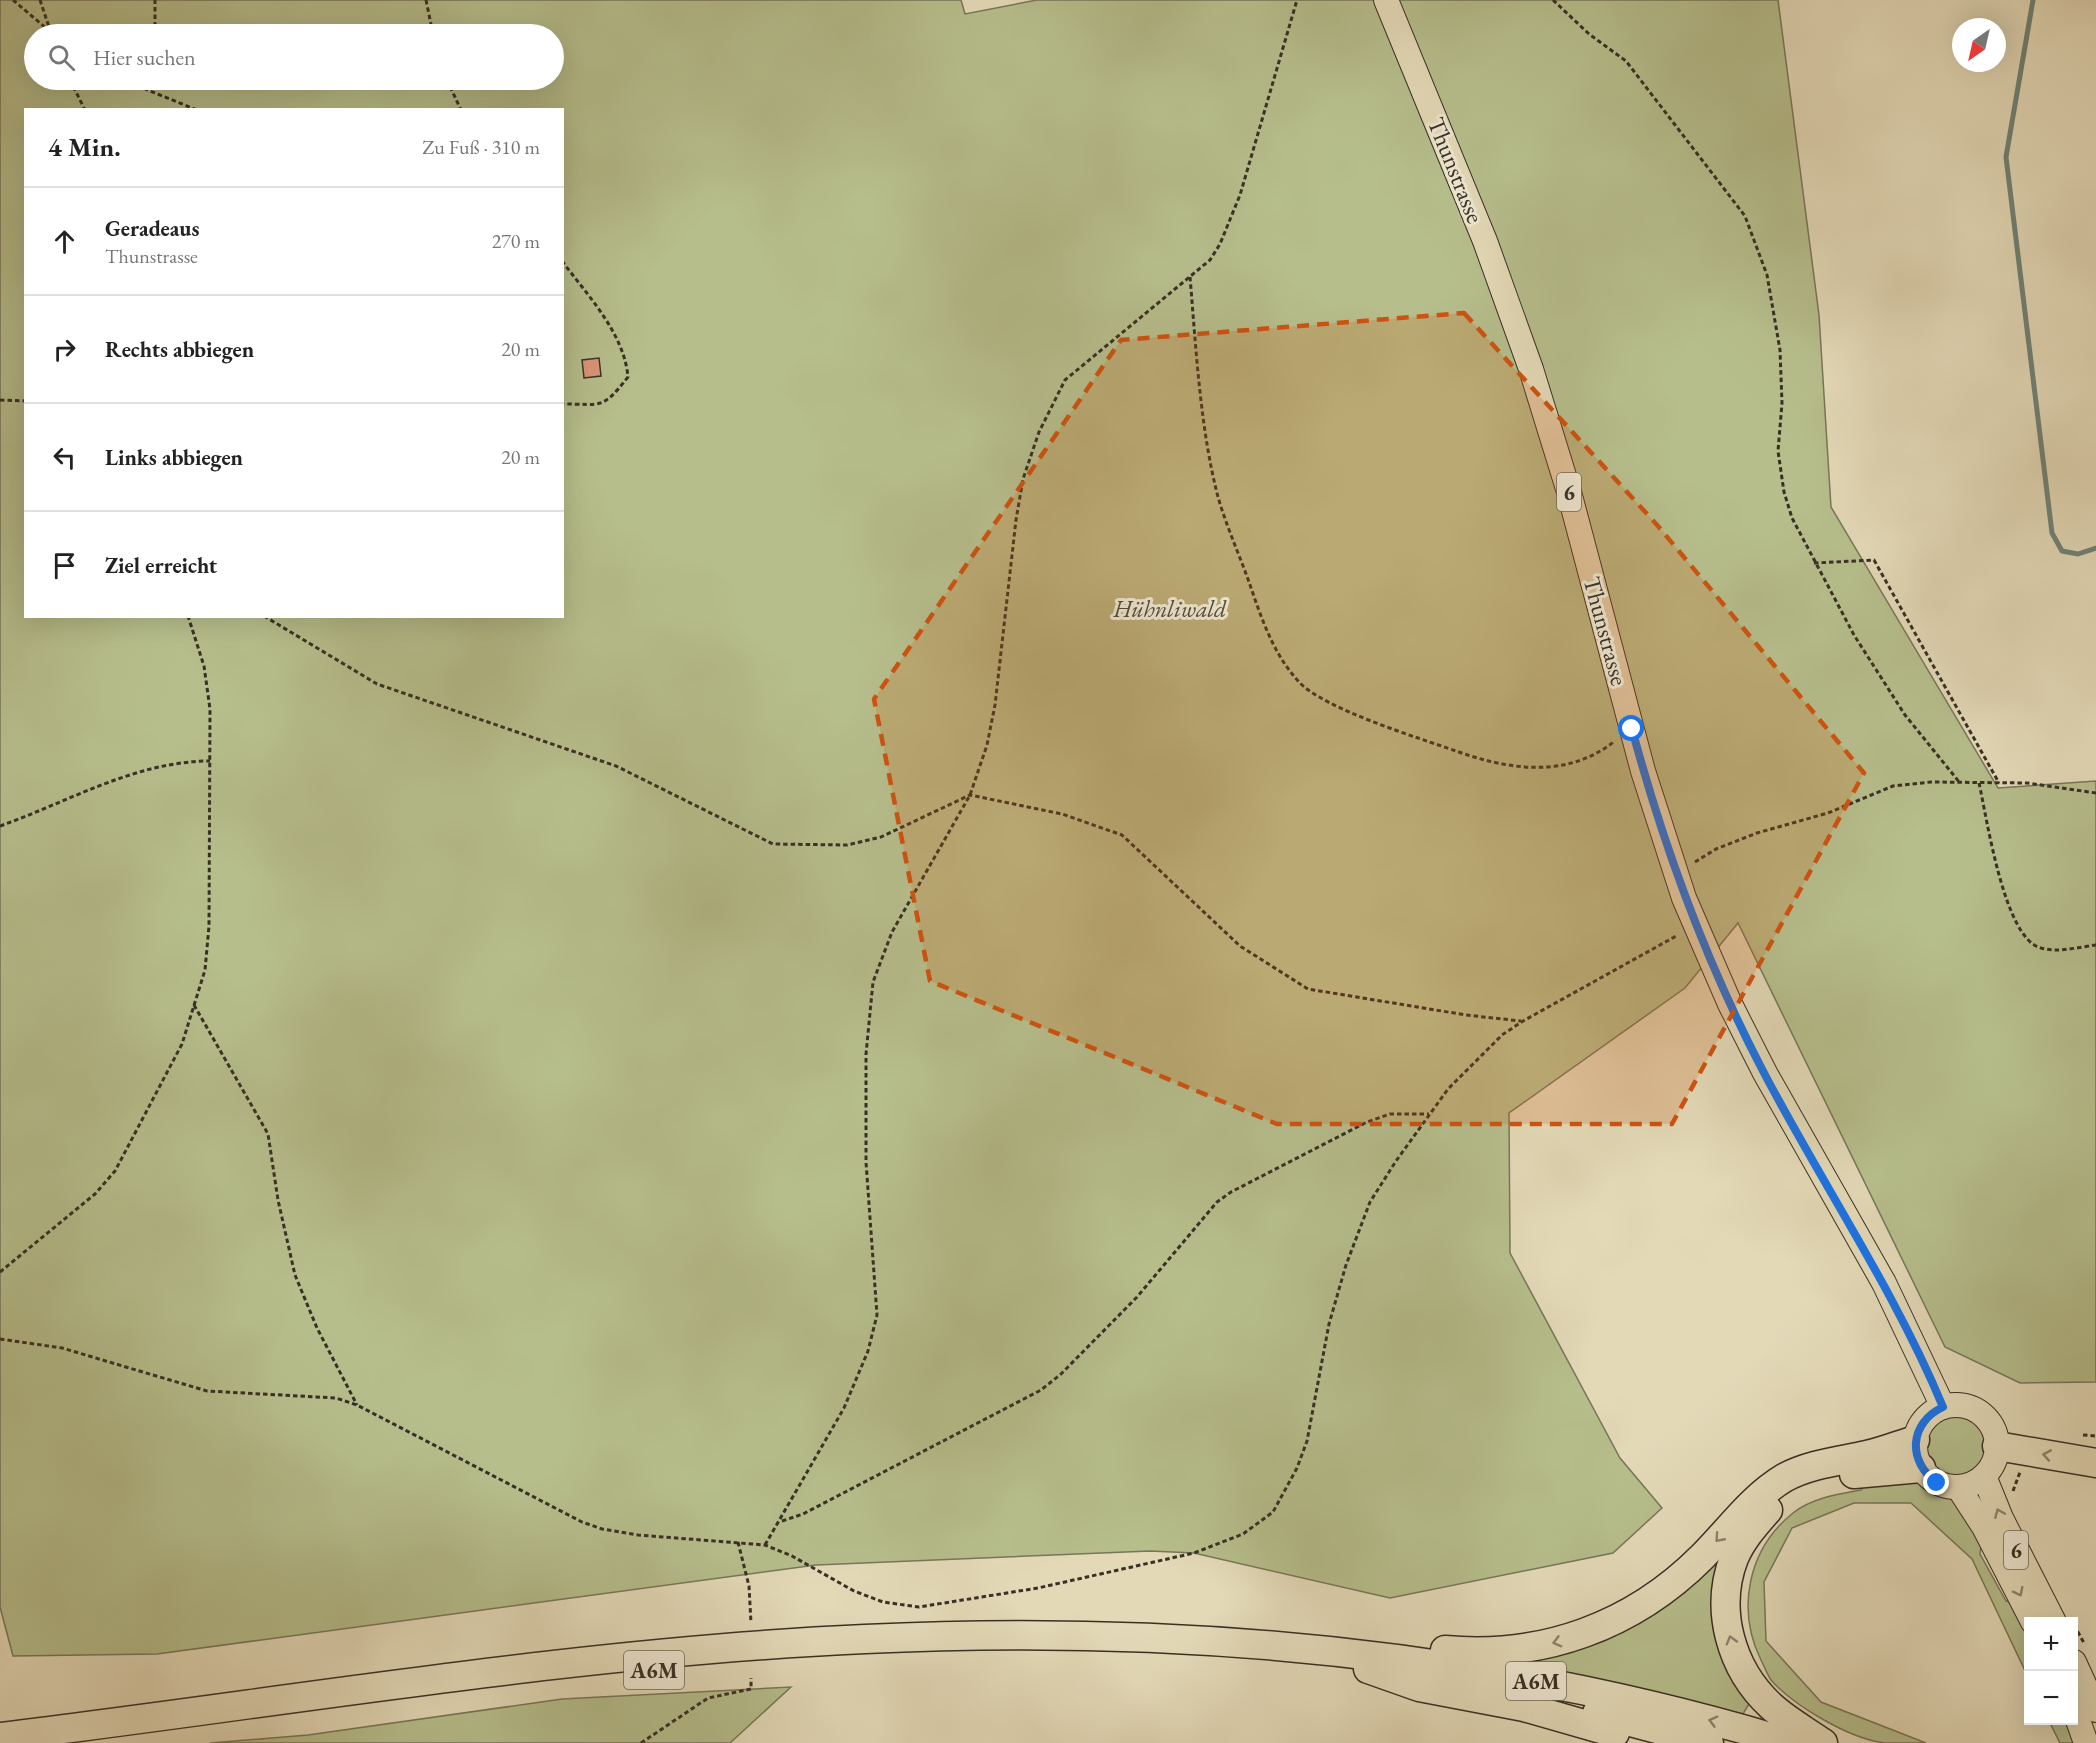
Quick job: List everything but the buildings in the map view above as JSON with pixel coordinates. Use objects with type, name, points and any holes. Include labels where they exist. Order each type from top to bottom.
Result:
[{"type":"highway","points":[[1278,1646],[1298,1636],[1466,1652],[1516,1650],[1556,1643],[1594,1630],[1652,1600],[1703,1556],[1758,1497],[1785,1478],[1811,1467],[1878,1452],[1915,1440]]},
{"type":"highway","points":[[1997,1446],[2096,1463]]},
{"type":"highway","points":[[1823,1743],[1771,1706],[1739,1665],[1729,1638],[1725,1611],[1727,1584],[1734,1558],[1749,1531],[1762,1516],[1794,1492],[1817,1482],[1855,1474],[1921,1468]]},
{"type":"highway","name":"A6M","points":[[0,1737],[574,1662],[860,1639],[1084,1635],[1278,1646],[1370,1655],[1540,1681],[1661,1708],[1790,1743]]},
{"type":"highway","name":"A6M","points":[[64,1743],[504,1685],[861,1653],[1017,1649],[1130,1651],[1249,1657],[1368,1669],[1554,1702],[1709,1743]]},
{"type":"highway","points":[[1368,1669],[1419,1687],[1524,1707],[1579,1721],[1641,1743]]},
{"type":"main road","name":"Thunstrasse","points":[[1386,0],[1485,241],[1520,336],[1569,492],[1619,733],[1674,872],[1682,930],[1884,1283],[1943,1407]]},
{"type":"main road","points":[[1956,1405],[1980,1413],[1989,1422],[1997,1446],[1991,1467],[1984,1476],[1972,1484],[1958,1487],[1937,1483],[1921,1468],[1917,1459],[1915,1440],[1924,1419],[1943,1407],[1956,1405]]},
{"type":"main road","name":"6","points":[[1984,1476],[2001,1518],[2051,1617]]},
{"type":"main road","name":"6","points":[[1958,1487],[1984,1527],[2030,1617]]},
{"type":"main road","points":[[2077,1671],[2096,1710]]},
{"type":"main road","points":[[2078,1722],[2086,1743]]},
{"type":"path","points":[[13,0],[41,24]]},
{"type":"path","points":[[39,0],[48,24]]},
{"type":"path","points":[[155,0],[155,24]]},
{"type":"path","points":[[426,0],[431,24]]},
{"type":"path","points":[[765,1545],[844,1408],[868,1351],[877,1315],[866,1162],[866,1054],[873,982],[892,932],[970,795],[987,746],[995,705],[1016,520],[1023,479],[1039,432],[1065,380],[1210,260],[1220,244],[1240,195],[1297,0]]},
{"type":"path","points":[[1553,0],[1589,34],[1626,61],[1745,216],[1767,275],[1780,350],[1782,404],[1778,451],[1784,492],[1792,518],[1854,635],[1905,715],[1960,783]]},
{"type":"path","points":[[75,90],[84,108]]},
{"type":"path","points":[[152,90],[193,108]]},
{"type":"path","points":[[452,90],[460,108]]},
{"type":"path","points":[[564,264],[609,325],[626,357],[628,377],[610,400],[599,404],[564,404]]},
{"type":"path","points":[[1190,276],[1199,384],[1218,496],[1270,640],[1299,683],[1322,699],[1399,731],[1491,763],[1526,769],[1567,766],[1602,751],[1619,733]]},
{"type":"path","points":[[0,400],[24,400]]},
{"type":"path","points":[[1815,563],[1874,560],[1999,783]]},
{"type":"path","points":[[0,1272],[95,1194],[115,1171],[182,1044],[205,970],[209,926],[210,709],[204,666],[189,618]]},
{"type":"path","points":[[267,618],[377,684],[616,766],[772,844],[847,845],[881,837],[970,795],[1062,814],[1122,835],[1240,946],[1308,989],[1466,1015],[1523,1021]]},
{"type":"path","points":[[1616,752],[1619,733]]},
{"type":"path","points":[[0,826],[143,770],[182,761],[210,761]]},
{"type":"path","points":[[1674,872],[1716,849],[1757,832],[1828,813],[1893,786],[1930,782],[1999,783],[2044,785],[2096,793]]},
{"type":"path","points":[[1979,783],[2007,905],[2019,930],[2038,948],[2053,950],[2096,945]]},
{"type":"path","points":[[0,1339],[62,1348],[207,1391],[336,1398],[357,1405],[582,1522],[602,1529],[638,1535],[765,1545],[792,1556],[854,1591],[884,1602],[919,1607],[1038,1588],[1194,1553],[1243,1534],[1273,1512],[1297,1468],[1307,1441],[1329,1324],[1358,1229],[1375,1194],[1448,1089],[1483,1053],[1523,1021],[1682,930]]},
{"type":"path","points":[[194,1005],[268,1134],[278,1200],[295,1275],[317,1328],[357,1405]]},
{"type":"path","points":[[780,1521],[803,1514],[1041,1390],[1061,1374],[1137,1297],[1179,1251],[1205,1216],[1231,1192],[1367,1122],[1390,1114],[1430,1114]]},
{"type":"path","points":[[738,1542],[749,1586],[751,1631]]},
{"type":"path","points":[[641,1743],[708,1698],[751,1689],[751,1678]]},
{"type":"highlighted area","points":[[1464,313],[1658,526],[1864,773],[1672,1124],[1277,1124],[930,981],[874,699],[1121,340]]},
{"type":"green space","name":"Hühnliwald","points":[[0,0],[961,0],[965,14],[1037,0],[1778,0],[1819,315],[1831,507],[1998,788],[2096,781],[2096,1382],[2020,1383],[1945,1347],[1738,923],[1685,988],[1509,1113],[1510,1253],[1620,1458],[1662,1508],[1613,1553],[1390,1598],[1194,1553],[1150,1551],[816,1565],[157,1654],[13,1656],[0,1607]]},
{"type":"green space","points":[[1955,1416],[1976,1425],[1985,1446],[1976,1467],[1955,1476],[1934,1467],[1925,1446],[1934,1425]]},
{"type":"green space","points":[[1871,1477],[1919,1479],[1936,1491],[1952,1496],[1982,1538],[1980,1554],[2006,1601],[2016,1603],[2024,1620],[2024,1669],[1972,1559],[1911,1503],[1854,1503],[1792,1528],[1764,1582],[1766,1641],[1821,1702],[1926,1743],[1885,1743],[1871,1740],[1824,1720],[1794,1700],[1771,1680],[1753,1641],[1748,1601],[1757,1562],[1766,1544],[1778,1528],[1800,1508],[1826,1497],[1861,1490]]},
{"type":"green space","points":[[1721,1547],[1752,1699],[1743,1714],[1532,1665],[1530,1656]]},
{"type":"green space","points":[[791,1687],[730,1743],[210,1743],[308,1735],[562,1699]]},
{"type":"green space","points":[[2051,1725],[2071,1725],[2078,1743],[2060,1743]]},
{"type":"waterway","points":[[2033,0],[2006,157],[2052,533],[2062,551],[2078,554],[2096,548]]},
{"type":"route","points":[[1632,729],[1674,872],[1730,1004],[1765,1074],[1884,1283],[1918,1350],[1943,1407],[1924,1419],[1915,1440],[1917,1459],[1921,1468],[1937,1483]]}]
